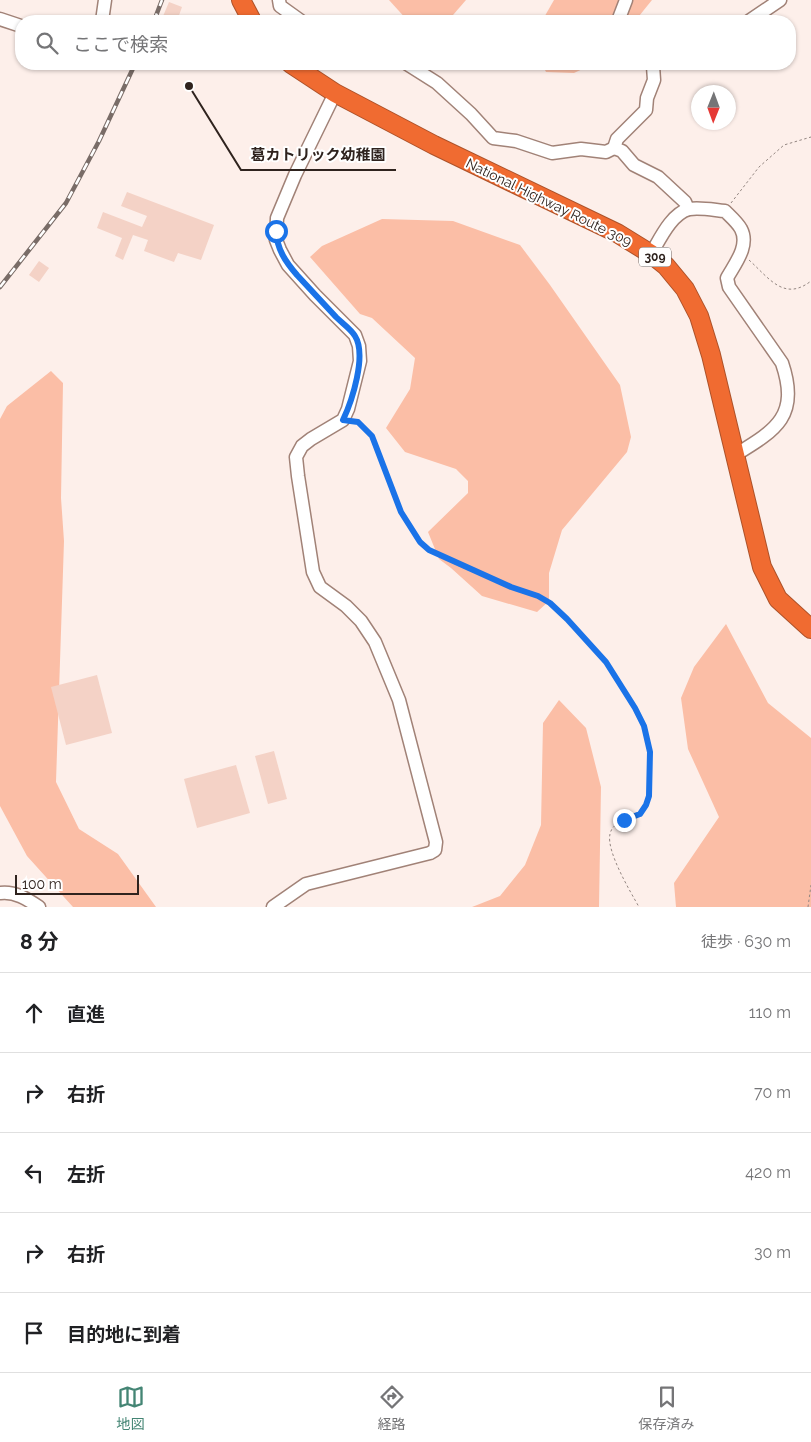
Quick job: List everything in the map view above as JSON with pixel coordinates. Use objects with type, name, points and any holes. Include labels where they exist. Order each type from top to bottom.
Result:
[{"type":"highway","points":[[241,0],[249,15]]},
{"type":"highway","name":"National Highway Route 309","points":[[300,70],[335,93],[434,145],[617,233],[651,254],[666,266],[685,289],[699,316],[711,355],[762,567],[778,599],[811,629]]},
{"type":"street","points":[[103,15],[105,0]]},
{"type":"street","points":[[279,0],[280,6],[293,15]]},
{"type":"street","points":[[620,15],[626,0]]},
{"type":"street","points":[[760,15],[780,0]]},
{"type":"street","points":[[0,18],[15,24]]},
{"type":"street","points":[[416,70],[436,83],[471,114],[492,138],[516,141],[552,153],[581,149],[606,152],[614,148],[617,139],[646,110],[647,98],[654,80],[653,70]]},
{"type":"street","points":[[273,907],[306,884],[430,853],[435,850],[436,842],[399,700],[375,642],[361,621],[346,606],[320,587],[313,572],[296,457],[302,446],[343,420],[348,409],[360,361],[359,346],[355,335],[314,295],[288,265],[280,250],[276,231],[277,218],[295,175],[335,93]]},
{"type":"street","points":[[614,148],[622,151],[634,165],[658,177],[685,202],[688,209]]},
{"type":"street","points":[[651,254],[666,228],[679,214],[688,209],[725,211],[742,230],[744,241],[741,253],[727,278],[729,287],[782,363],[786,374],[788,396],[787,410],[781,420],[759,440],[735,455]]},
{"type":"street","points":[[0,893],[8,892],[23,897],[39,907]]},
{"type":"path","points":[[725,211],[759,167],[784,145],[811,137]]},
{"type":"path","points":[[741,253],[780,288],[795,289],[811,281]]},
{"type":"path","points":[[343,420],[358,422],[372,436],[401,512],[424,546],[450,561],[511,587],[538,596],[550,603],[606,662],[635,708],[644,726],[650,752],[649,796],[640,814],[615,826],[610,832],[609,837],[620,871],[639,907]]},
{"type":"path","points":[[808,907],[811,885]]},
{"type":"shaded area","points":[[389,0],[466,0],[453,15],[403,15]]},
{"type":"shaded area","points":[[554,0],[652,0],[640,15],[545,15]]},
{"type":"shaded area","points":[[545,70],[580,70],[574,73],[546,72]]},
{"type":"shaded area","points":[[382,219],[453,221],[520,245],[620,385],[631,437],[627,452],[562,530],[549,573],[549,601],[537,612],[482,596],[439,559],[428,532],[468,493],[468,481],[456,469],[405,452],[386,428],[410,389],[415,358],[372,318],[360,314],[310,257],[322,246]]},
{"type":"shaded area","points":[[51,371],[63,383],[61,498],[64,541],[56,782],[79,829],[118,854],[156,907],[73,907],[27,856],[0,806],[0,419],[7,406]]},
{"type":"shaded area","points":[[726,624],[768,703],[811,738],[811,907],[676,907],[674,883],[719,817],[688,749],[681,698],[694,667]]},
{"type":"shaded area","points":[[559,700],[586,728],[601,787],[599,907],[472,907],[500,896],[525,865],[541,825],[543,723]]},
{"type":"building","points":[[169,2],[182,7],[179,15],[164,15]]},
{"type":"building","points":[[127,192],[214,225],[201,260],[178,253],[174,262],[144,251],[148,240],[133,235],[123,260],[115,256],[122,238],[97,228],[103,212],[142,227],[147,216],[121,206]]},
{"type":"building","points":[[39,261],[49,268],[39,282],[29,275]]},
{"type":"building","points":[[97,675],[112,733],[66,745],[51,687]]},
{"type":"building","points":[[274,751],[287,799],[268,804],[255,756]]},
{"type":"building","points":[[236,765],[250,813],[197,828],[184,779]]},
{"type":"railway","points":[[156,15],[162,0]]},
{"type":"railway","points":[[0,287],[66,203],[99,141],[132,70]]},
{"type":"place","name":"葛カトリック幼稚園","points":[[189,86]]},
{"type":"route","points":[[276,231],[276,240],[288,265],[314,295],[355,335],[359,346],[360,361],[348,409],[343,420],[358,422],[372,436],[401,512],[420,542],[441,557],[511,587],[538,596],[550,603],[606,662],[618,684],[635,708],[644,726],[650,752],[649,796],[640,814],[624,820]]}]
